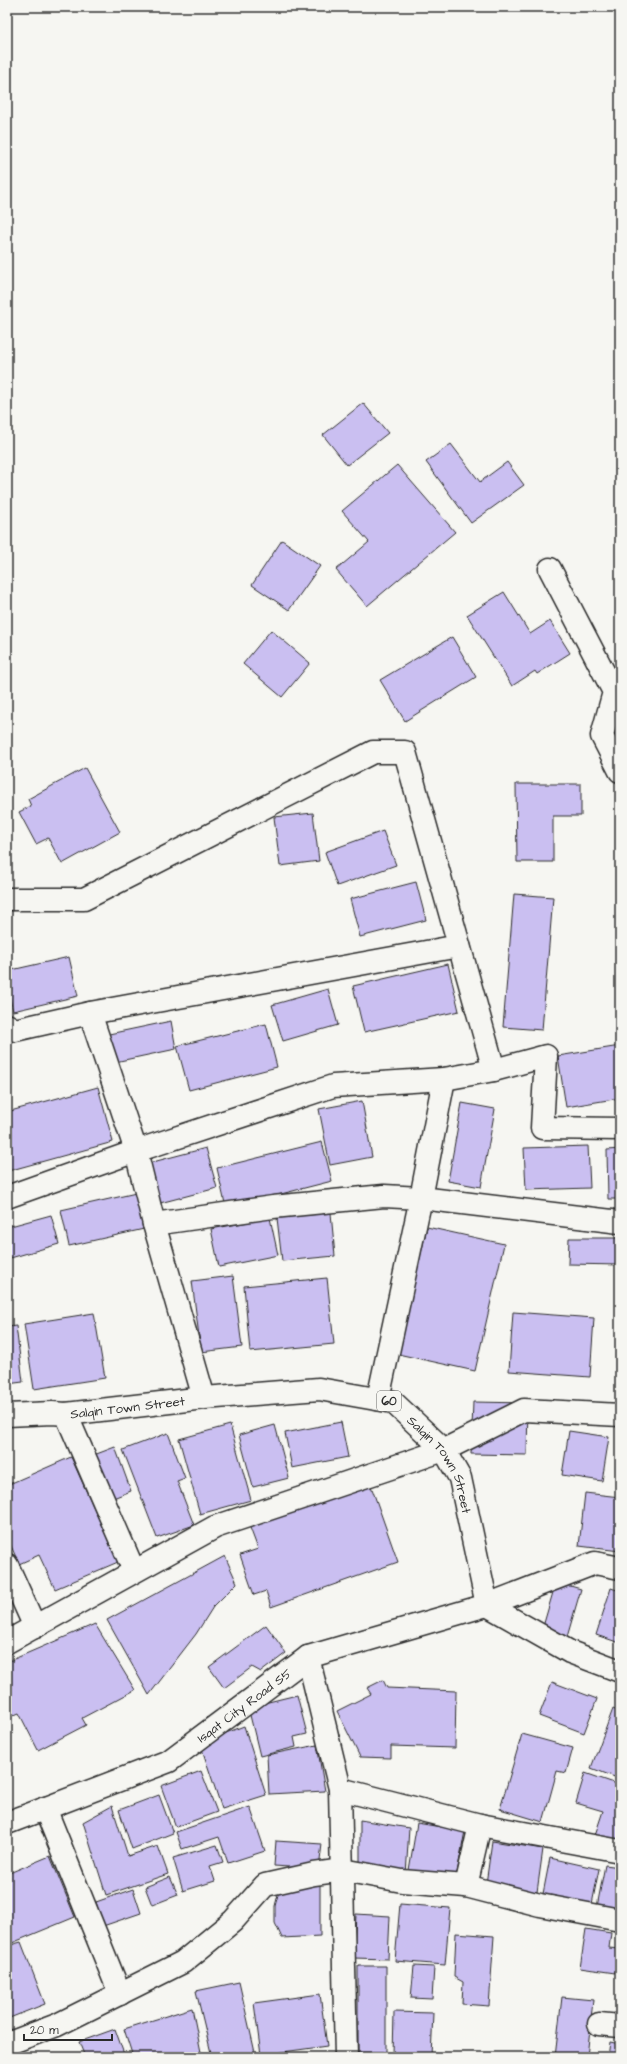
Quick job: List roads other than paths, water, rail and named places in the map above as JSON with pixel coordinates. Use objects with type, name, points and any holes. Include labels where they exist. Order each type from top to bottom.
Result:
[{"type":"street","points":[[550,568],[614,692],[602,736],[620,771]]},
{"type":"street","points":[[7,899],[84,899],[373,752],[405,752],[494,1070]]},
{"type":"street","points":[[7,1025],[15,1030],[90,1013],[459,946]]},
{"type":"street","points":[[90,1013],[136,1151],[154,1224],[204,1398]]},
{"type":"street","points":[[7,1197],[136,1151],[333,1086],[444,1078],[494,1070],[546,1056],[542,1128],[620,1129]]},
{"type":"street","points":[[378,1399],[421,1198],[444,1078]]},
{"type":"street","points":[[154,1224],[273,1207],[384,1196],[421,1198],[620,1222]]},
{"type":"street","name":"Salqin Town Street","points":[[7,1415],[52,1412],[66,1414],[204,1398],[319,1389],[393,1402],[444,1450],[460,1478],[487,1605]]},
{"type":"street","points":[[7,1642],[215,1527],[444,1450],[524,1410],[620,1416]]},
{"type":"street","points":[[66,1414],[134,1571]]},
{"type":"street","name":"Isqat City Road S5","points":[[7,1823],[169,1761],[308,1657],[487,1605],[595,1563],[620,1568]]},
{"type":"street","points":[[7,1565],[35,1627]]},
{"type":"street","points":[[487,1605],[570,1652],[620,1671]]},
{"type":"street","points":[[308,1657],[340,1789],[346,2057]]},
{"type":"street","points":[[340,1789],[480,1825],[620,1851]]},
{"type":"street","points":[[45,1808],[120,1994]]},
{"type":"street","points":[[466,1886],[480,1825]]},
{"type":"street","points":[[7,2044],[57,2025],[183,1962],[232,1921],[265,1885],[334,1870],[343,1870],[402,1880],[466,1886],[540,1905],[620,1920]]}]
